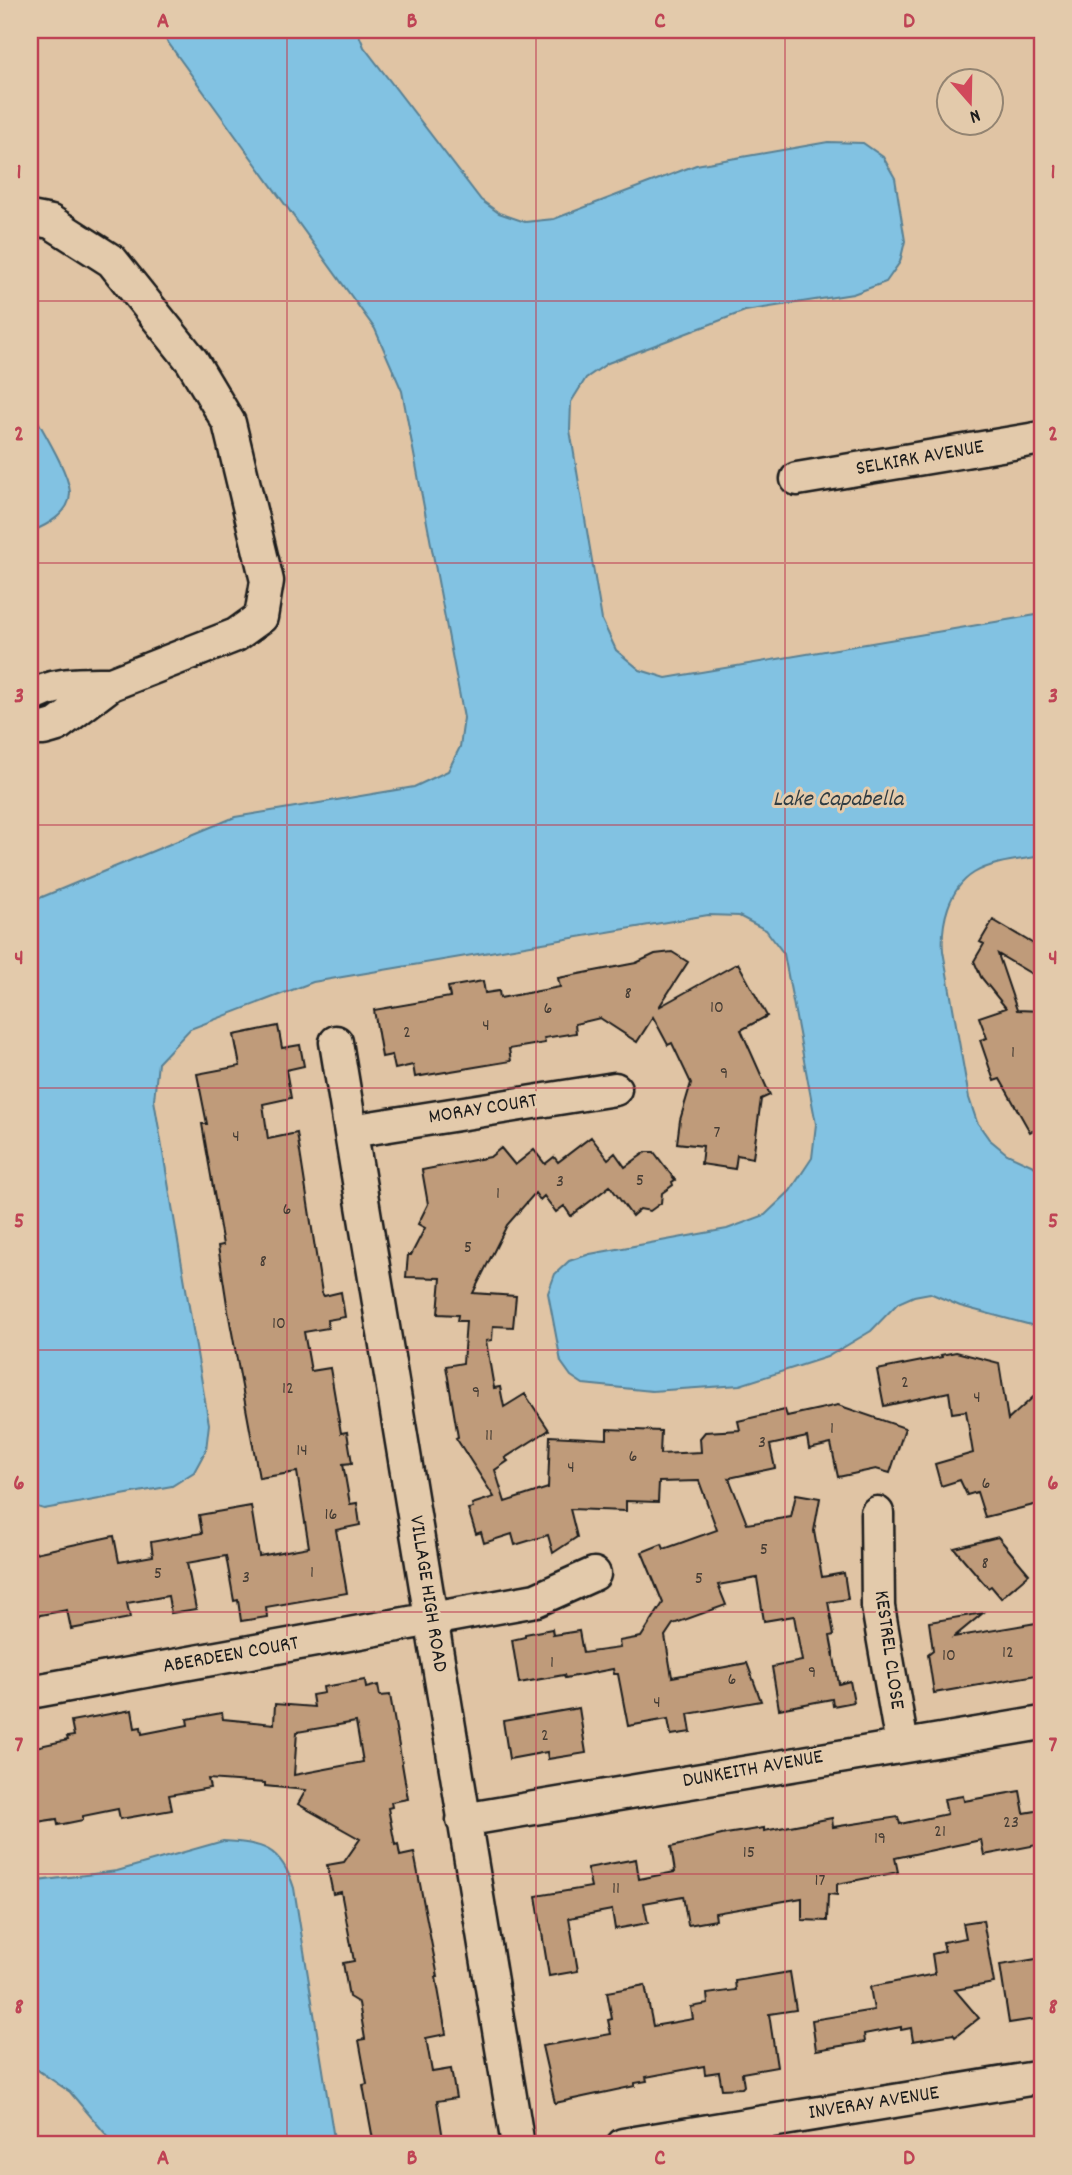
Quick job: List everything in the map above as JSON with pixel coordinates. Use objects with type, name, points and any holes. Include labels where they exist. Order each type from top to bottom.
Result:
[{"type":"street","points":[[30,218],[51,222],[112,261],[192,361],[229,423],[267,581],[261,617],[236,635],[111,684],[57,725],[47,729],[34,729],[30,726]]},
{"type":"street","name":"SELKIRK AVENUE","points":[[797,479],[1042,438]]},
{"type":"street","points":[[30,698],[47,690],[72,685],[111,684]]},
{"type":"street","name":"VILLAGE HIGH ROAD","points":[[336,1042],[519,2145]]},
{"type":"street","name":"MORAY COURT","points":[[351,1131],[615,1089]]},
{"type":"street","name":"KESTREL CLOSE","points":[[877,1513],[878,1607],[902,1745]]},
{"type":"street","name":"ABERDEEN COURT","points":[[30,1692],[536,1600],[594,1574]]},
{"type":"street","name":"DUNKEITH AVENUE","points":[[463,1820],[1042,1723]]},
{"type":"street","name":"INVERAY AVENUE","points":[[623,2145],[1042,2077]]},
{"type":"water","name":"Lake Capabella","points":[[159,30],[357,30],[364,47],[481,200],[499,213],[525,222],[554,219],[696,165],[828,142],[863,143],[883,157],[895,178],[905,241],[900,262],[886,282],[853,294],[745,311],[608,363],[586,378],[571,402],[570,430],[602,620],[616,650],[640,670],[666,678],[1042,614],[1042,856],[990,866],[965,880],[948,908],[943,930],[943,951],[969,1098],[977,1122],[989,1139],[1007,1154],[1042,1170],[1042,1328],[960,1306],[930,1293],[898,1303],[871,1331],[827,1357],[740,1385],[652,1391],[583,1384],[571,1376],[561,1362],[548,1293],[555,1274],[569,1261],[590,1254],[727,1229],[765,1215],[790,1191],[812,1158],[816,1124],[784,954],[766,930],[739,916],[708,915],[313,982],[190,1029],[158,1063],[154,1100],[209,1424],[206,1450],[194,1472],[172,1486],[44,1509],[30,1505],[30,902],[235,817],[414,787],[448,771],[460,747],[464,718],[402,391],[375,329]]},
{"type":"water","points":[[30,407],[59,461],[70,492],[62,512],[50,522],[30,532]]},
{"type":"water","points":[[223,1841],[249,1843],[269,1850],[289,1874],[294,1888],[335,2145],[115,2145],[70,2092],[30,2065],[30,1882],[117,1871]]},
{"type":"building","points":[[993,920],[1042,949],[1042,980],[998,954],[1017,1010],[1042,1011],[1042,1125],[1030,1132],[1000,1079],[994,1081],[980,1040],[987,1038],[979,1017],[1006,1008],[981,977],[974,961],[984,944],[980,942]]},
{"type":"building","points":[[672,952],[688,962],[659,1007],[738,963],[767,1016],[741,1030],[770,1095],[761,1099],[753,1158],[737,1155],[735,1169],[701,1164],[703,1146],[677,1143],[680,1120],[691,1083],[672,1043],[668,1045],[653,1017],[637,1042],[600,1018],[575,1024],[576,1033],[544,1038],[545,1043],[509,1049],[511,1061],[415,1077],[413,1065],[395,1069],[392,1055],[382,1057],[374,1010],[450,997],[448,987],[483,981],[485,993],[499,991],[500,998],[560,987],[558,978],[636,963],[655,954]]},
{"type":"building","points":[[278,1026],[282,1048],[300,1045],[304,1066],[286,1070],[291,1098],[263,1104],[268,1139],[297,1133],[322,1293],[324,1296],[341,1292],[345,1317],[327,1320],[328,1328],[304,1332],[311,1371],[330,1368],[341,1433],[347,1432],[352,1463],[343,1464],[350,1504],[357,1503],[360,1525],[336,1530],[347,1593],[266,1607],[267,1617],[241,1621],[238,1600],[234,1601],[226,1556],[187,1563],[196,1609],[171,1613],[168,1596],[127,1603],[130,1618],[71,1629],[67,1610],[30,1617],[30,1554],[114,1536],[119,1562],[153,1556],[151,1542],[202,1533],[199,1515],[251,1506],[259,1556],[309,1547],[297,1472],[259,1478],[218,1246],[223,1245],[202,1124],[207,1124],[197,1074],[240,1066],[234,1035]]},
{"type":"building","points":[[591,1137],[608,1159],[615,1153],[625,1167],[646,1152],[654,1152],[675,1180],[673,1185],[662,1193],[661,1203],[650,1211],[640,1209],[632,1216],[610,1186],[571,1216],[564,1206],[556,1212],[544,1196],[540,1200],[535,1193],[507,1225],[473,1293],[516,1296],[513,1327],[493,1326],[492,1340],[486,1341],[494,1388],[500,1387],[504,1407],[525,1394],[549,1430],[505,1458],[508,1461],[495,1470],[505,1502],[548,1488],[550,1436],[607,1439],[607,1429],[661,1431],[660,1454],[701,1452],[700,1438],[705,1432],[740,1430],[738,1421],[785,1410],[787,1416],[838,1405],[905,1428],[890,1473],[876,1469],[838,1477],[831,1444],[809,1449],[807,1437],[770,1445],[775,1468],[729,1478],[747,1524],[791,1517],[796,1494],[820,1498],[814,1531],[822,1577],[844,1573],[848,1599],[828,1602],[834,1635],[830,1636],[839,1684],[850,1681],[854,1702],[833,1706],[832,1699],[779,1709],[772,1667],[802,1661],[794,1616],[764,1621],[757,1578],[718,1585],[726,1605],[673,1624],[665,1636],[672,1677],[747,1663],[761,1701],[688,1714],[691,1732],[671,1735],[668,1719],[628,1726],[618,1674],[614,1674],[613,1669],[519,1683],[512,1640],[525,1637],[525,1634],[552,1629],[553,1635],[579,1631],[583,1653],[620,1648],[619,1641],[641,1637],[663,1603],[642,1552],[662,1544],[664,1549],[717,1530],[699,1481],[659,1482],[658,1502],[626,1501],[626,1511],[570,1509],[577,1537],[553,1553],[548,1535],[515,1545],[512,1534],[484,1543],[481,1532],[476,1534],[468,1509],[473,1508],[472,1504],[494,1497],[456,1438],[458,1437],[446,1366],[463,1363],[466,1321],[457,1321],[458,1315],[438,1314],[441,1278],[406,1277],[408,1255],[411,1255],[425,1228],[418,1224],[428,1204],[422,1170],[490,1157],[501,1148],[515,1165],[534,1150],[545,1164],[554,1157],[558,1162]]},
{"type":"building","points":[[956,1352],[999,1363],[1008,1420],[1042,1389],[1042,1503],[985,1517],[977,1492],[967,1495],[960,1480],[941,1486],[935,1464],[973,1453],[966,1411],[952,1413],[949,1392],[884,1406],[877,1370]]},
{"type":"building","points":[[998,1537],[1029,1574],[1001,1598],[991,1586],[988,1588],[954,1548]]},
{"type":"building","points":[[983,1613],[954,1637],[1042,1622],[1042,1674],[934,1693],[928,1654],[933,1650],[929,1622]]},
{"type":"building","points":[[365,1680],[366,1688],[378,1685],[380,1696],[390,1695],[408,1799],[391,1802],[392,1807],[388,1808],[395,1845],[398,1844],[400,1856],[414,1853],[438,1977],[446,2034],[426,2038],[432,2072],[451,2069],[456,2098],[437,2101],[444,2145],[374,2145],[363,2085],[367,2084],[359,2040],[365,2039],[359,2003],[349,1997],[343,1963],[354,1961],[341,1892],[333,1894],[327,1865],[344,1862],[360,1839],[298,1804],[306,1790],[265,1786],[265,1783],[208,1779],[210,1788],[169,1795],[172,1810],[120,1819],[118,1809],[83,1816],[83,1820],[58,1825],[57,1819],[30,1823],[30,1748],[68,1740],[67,1737],[74,1736],[71,1721],[132,1710],[135,1728],[141,1727],[142,1734],[188,1725],[187,1719],[222,1713],[223,1719],[274,1724],[275,1704],[314,1707],[312,1695],[324,1693],[323,1687]],"holes":[[[356,1722],[363,1762],[294,1775],[297,1732]]]},
{"type":"building","points":[[579,1708],[586,1753],[548,1759],[547,1752],[509,1759],[503,1721]]},
{"type":"building","points":[[1020,1791],[1024,1813],[1042,1810],[1042,1844],[984,1855],[981,1840],[895,1858],[898,1872],[837,1884],[837,1895],[828,1894],[827,1921],[802,1920],[802,1898],[715,1913],[716,1920],[688,1925],[683,1896],[644,1903],[648,1923],[615,1929],[612,1910],[569,1918],[578,1971],[549,1976],[536,1896],[591,1887],[587,1868],[636,1859],[639,1879],[675,1872],[671,1847],[726,1834],[764,1828],[764,1831],[832,1818],[833,1827],[898,1817],[900,1824],[947,1814],[944,1799],[963,1796],[964,1801]]},
{"type":"building","points":[[983,1920],[994,1983],[955,1990],[979,2018],[955,2037],[953,2034],[913,2041],[911,2028],[901,2030],[901,2027],[864,2034],[865,2042],[816,2050],[812,2020],[874,2010],[870,1987],[935,1974],[932,1954],[945,1951],[943,1942],[966,1938],[963,1923]]},
{"type":"building","points":[[1042,1958],[1042,2018],[1009,2023],[1000,1965]]},
{"type":"building","points":[[790,1972],[796,2010],[769,2014],[777,2067],[742,2073],[742,2088],[722,2089],[719,2072],[705,2074],[704,2066],[646,2077],[647,2081],[635,2083],[635,2086],[555,2103],[542,2046],[611,2034],[608,2020],[612,2019],[607,1992],[645,1985],[653,2026],[693,2019],[691,2007],[708,2004],[707,1994],[736,1990],[735,1981]]}]
